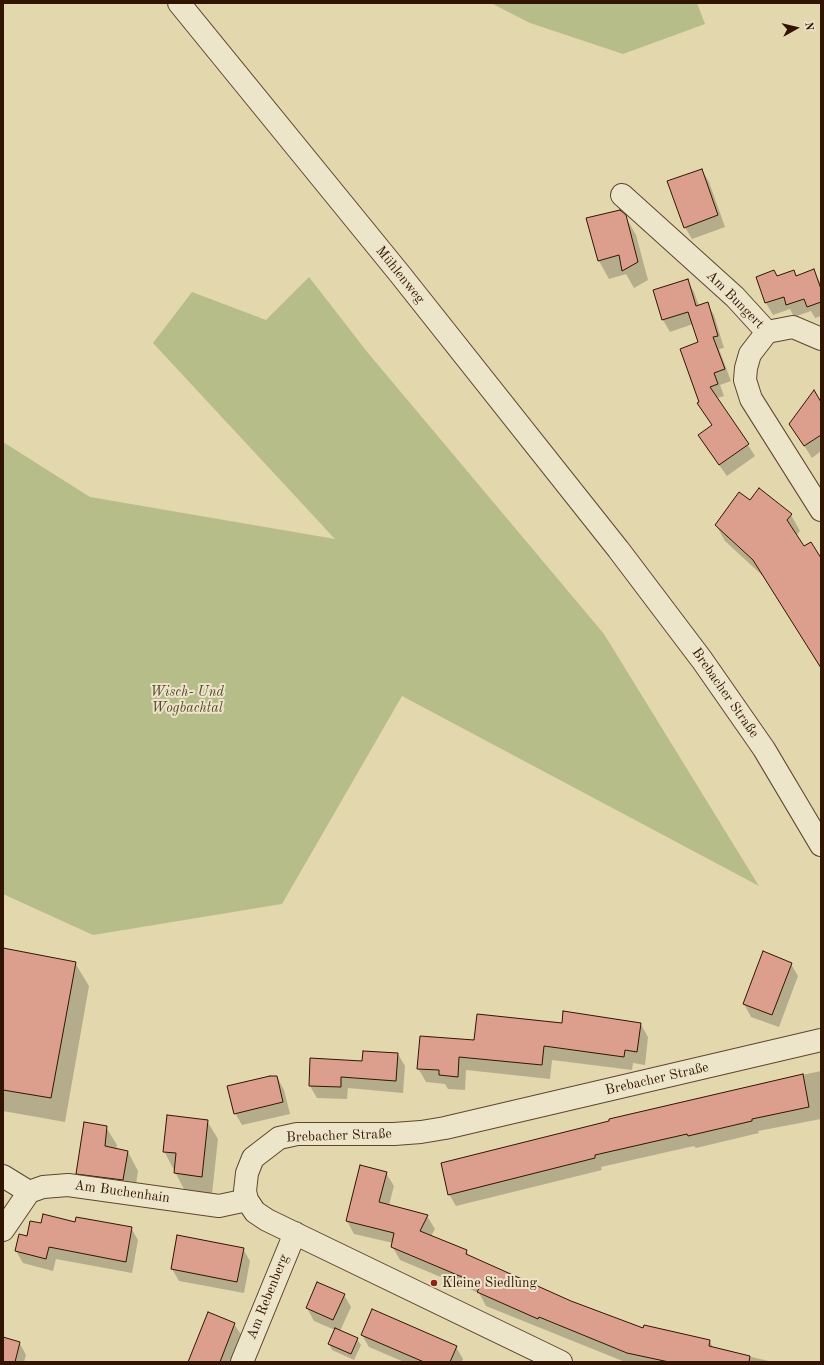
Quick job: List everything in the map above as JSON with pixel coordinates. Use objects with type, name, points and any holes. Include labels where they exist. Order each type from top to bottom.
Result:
[{"type":"street","name":"Mühlenweg","points":[[179,3],[399,273],[618,549]]},
{"type":"street","name":"Am Bungert","points":[[622,195],[735,297],[767,332],[750,354],[746,368],[745,380],[751,399],[821,510]]},
{"type":"street","points":[[767,332],[793,327],[821,339]]},
{"type":"street","name":"Brebacher Straße","points":[[618,549],[702,660],[764,749],[821,845]]},
{"type":"street","name":"Brebacher Straße","points":[[247,1200],[245,1191],[247,1173],[253,1158],[280,1138],[297,1134],[394,1134],[445,1128],[821,1040]]},
{"type":"street","points":[[3,1176],[29,1192],[3,1230]]},
{"type":"street","name":"Am Buchenhain","points":[[29,1192],[43,1187],[68,1185],[219,1206],[247,1200]]},
{"type":"street","points":[[247,1200],[255,1212],[266,1220],[561,1362]]},
{"type":"street","name":"Am Rebenberg","points":[[242,1362],[294,1233]]},
{"type":"green space","points":[[491,3],[697,3],[705,24],[623,54],[530,23]]},
{"type":"green space","name":"Wisch- Und Wogbachtal","points":[[309,277],[368,353],[604,634],[759,886],[402,696],[282,904],[93,935],[3,894],[3,442],[90,497],[335,539],[153,343],[192,292],[266,320]]},
{"type":"building","points":[[702,169],[718,215],[684,228],[667,181]]},
{"type":"building","points":[[620,210],[626,215],[638,262],[622,271],[619,255],[598,261],[586,218]]},
{"type":"building","points":[[814,269],[821,289],[821,302],[807,307],[804,299],[786,305],[784,297],[765,303],[756,277],[774,270],[777,276],[794,270],[796,276]]},
{"type":"building","points":[[688,279],[696,306],[708,302],[718,336],[713,337],[725,369],[714,373],[718,384],[710,387],[749,444],[719,465],[698,435],[712,425],[697,403],[699,402],[680,349],[698,342],[688,312],[662,320],[653,290]]},
{"type":"building","points":[[814,390],[821,402],[821,435],[804,446],[789,424]]},
{"type":"building","points":[[759,488],[792,514],[787,520],[804,546],[811,542],[821,558],[821,668],[753,560],[715,525],[739,492],[750,500]]},
{"type":"building","points":[[3,948],[76,962],[51,1098],[3,1090]]},
{"type":"building","points":[[763,951],[792,963],[772,1015],[743,1004]]},
{"type":"building","points":[[563,1011],[641,1023],[637,1052],[625,1050],[624,1057],[544,1046],[542,1065],[459,1057],[458,1077],[439,1075],[439,1070],[417,1069],[420,1036],[474,1040],[477,1014],[562,1023]]},
{"type":"building","points":[[363,1051],[398,1053],[396,1081],[341,1077],[341,1087],[309,1086],[310,1058],[362,1061]]},
{"type":"building","points":[[803,1074],[809,1107],[752,1119],[752,1121],[688,1136],[687,1134],[595,1155],[595,1158],[448,1195],[441,1163],[609,1121],[609,1119]]},
{"type":"building","points":[[270,1076],[277,1076],[283,1102],[234,1114],[227,1086]]},
{"type":"building","points":[[167,1115],[208,1120],[202,1177],[174,1173],[176,1153],[163,1152]]},
{"type":"building","points":[[84,1122],[107,1126],[105,1146],[128,1151],[123,1180],[76,1174]]},
{"type":"building","points":[[360,1165],[387,1172],[379,1202],[428,1215],[420,1231],[467,1250],[466,1254],[571,1301],[643,1328],[644,1325],[710,1340],[709,1346],[750,1356],[749,1362],[669,1362],[627,1353],[539,1317],[538,1319],[477,1292],[481,1285],[391,1247],[394,1233],[346,1221]]},
{"type":"building","points":[[43,1214],[75,1222],[76,1217],[132,1227],[126,1262],[49,1247],[46,1259],[15,1251],[19,1234],[27,1236],[30,1221],[41,1223]]},
{"type":"building","points":[[177,1235],[244,1248],[237,1282],[171,1269]]},
{"type":"building","points":[[317,1282],[345,1294],[333,1320],[306,1308]]},
{"type":"building","points":[[372,1309],[457,1346],[450,1362],[424,1362],[361,1335]]},
{"type":"building","points":[[208,1312],[235,1323],[220,1362],[188,1362]]},
{"type":"building","points":[[335,1328],[358,1338],[351,1354],[328,1344]]},
{"type":"building","points":[[3,1337],[20,1342],[15,1362],[3,1362]]},
{"type":"place","name":"Kleine Siedlung","points":[[434,1283]]}]
